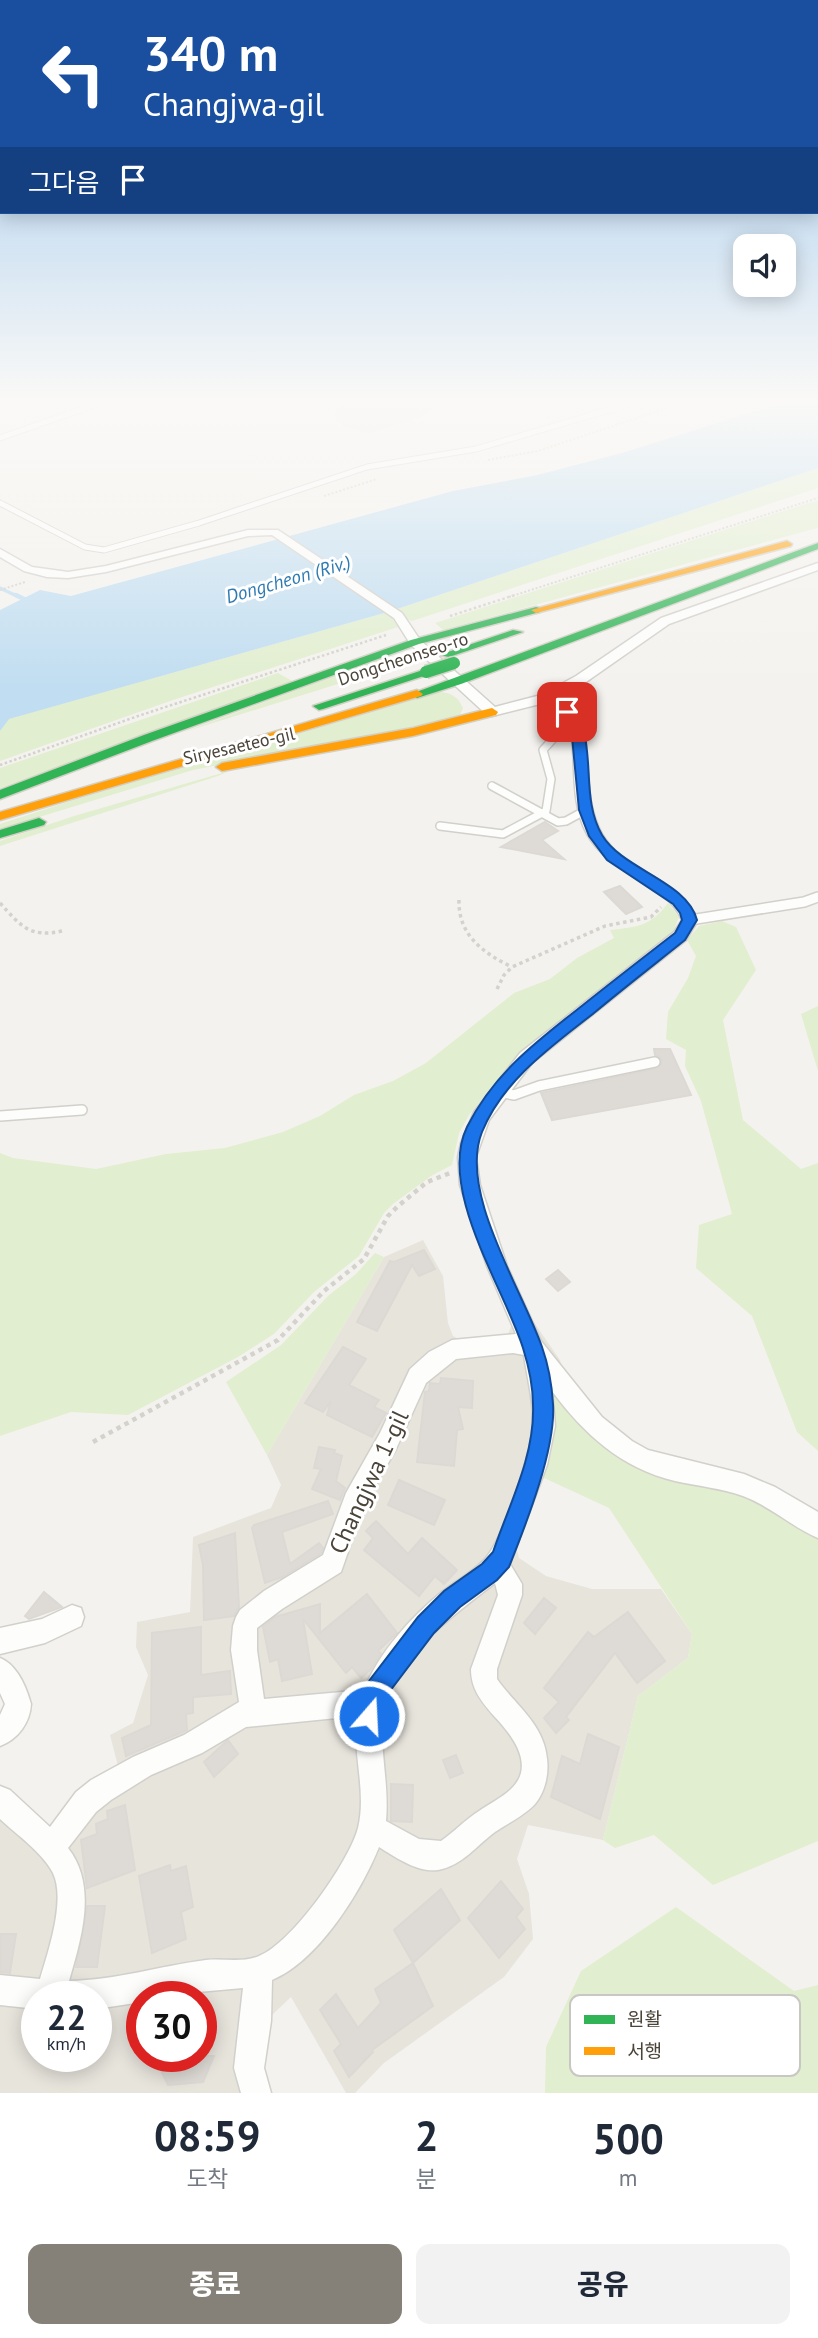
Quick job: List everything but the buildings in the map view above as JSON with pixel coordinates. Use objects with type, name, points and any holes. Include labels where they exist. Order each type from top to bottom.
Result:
[{"type":"main road","points":[[0,797],[411,636],[818,535]]},
{"type":"main road","name":"Dongcheonseo-ro","points":[[450,659],[818,535]]},
{"type":"main road","points":[[0,814],[457,682],[818,546]]},
{"type":"main road","name":"Dongcheonseo-ro","points":[[0,797],[818,546]]},
{"type":"main road","name":"Dongcheonseo-ro","points":[[0,814],[422,667]]},
{"type":"main road","name":"Siryesaeteo-gil","points":[[0,834],[227,766],[412,732],[492,712]]},
{"type":"street","points":[[0,552],[44,575],[90,572],[247,533],[278,533],[392,611],[411,636],[492,712],[545,698],[581,678],[665,621],[818,566]]},
{"type":"street","points":[[112,1991],[205,1975],[258,1972],[286,1955],[331,1903],[360,1859],[372,1828],[375,1796],[369,1729],[372,1702],[386,1675],[426,1625],[452,1599],[497,1566],[505,1552],[541,1444],[543,1404],[533,1348],[493,1257],[467,1170],[467,1157],[475,1129],[498,1092],[535,1049],[680,936],[690,920],[684,906],[612,856],[596,836],[586,810],[576,722],[567,712],[545,698]]},
{"type":"street","name":"Changjwa 1-gil","points":[[253,1712],[244,1650],[245,1626],[249,1619],[272,1600],[332,1563],[354,1501],[388,1441],[418,1376],[452,1350],[513,1343],[533,1348]]},
{"type":"street","points":[[533,1348],[588,1416],[612,1439],[638,1457],[656,1465],[732,1482],[759,1491],[818,1527]]},
{"type":"street","points":[[372,1828],[414,1851],[439,1856],[461,1843],[482,1825],[505,1813],[525,1795],[532,1782],[534,1757],[531,1744],[513,1716],[484,1682],[484,1669],[510,1595],[510,1584],[497,1566]]},
{"type":"street","points":[[0,1640],[45,1631],[72,1617]]},
{"type":"street","points":[[0,1671],[20,1707],[12,1724],[0,1733]]},
{"type":"street","points":[[50,1849],[74,1815],[100,1790],[142,1766],[194,1744],[230,1720],[253,1712],[372,1702]]},
{"type":"street","points":[[0,1800],[62,1862],[67,1873],[71,1904],[53,1981]]},
{"type":"street","points":[[256,2093],[249,2068],[256,2021],[258,1972]]},
{"type":"street","points":[[0,1990],[21,1993]]},
{"type":"lane","points":[[0,503],[85,547],[104,550],[281,496]]},
{"type":"lane","points":[[440,826],[503,834],[543,813],[547,808],[551,779],[542,750],[563,728],[576,722]]},
{"type":"lane","points":[[492,786],[562,822],[586,810]]},
{"type":"lane","points":[[690,920],[804,902],[818,897]]},
{"type":"lane","points":[[498,1092],[514,1095],[539,1086],[655,1062]]},
{"type":"lane","points":[[0,1116],[82,1110]]},
{"type":"path","points":[[318,498],[325,496]]},
{"type":"path","points":[[444,618],[818,498]]},
{"type":"path","points":[[0,590],[44,575]]},
{"type":"path","points":[[0,765],[138,716],[411,636]]},
{"type":"path","points":[[497,989],[503,975],[512,967],[605,926],[651,917],[670,896]]},
{"type":"path","points":[[458,900],[458,918],[466,932],[491,955],[512,967]]},
{"type":"path","points":[[0,903],[17,923],[32,934],[62,931]]},
{"type":"path","points":[[93,1442],[278,1340],[324,1291],[364,1259],[388,1216],[409,1197],[436,1177],[467,1170]]},
{"type":"shaded area","points":[[423,1240],[443,1276],[448,1323],[453,1336],[466,1343],[508,1334],[511,1327],[533,1321],[560,1360],[566,1380],[516,1546],[519,1558],[546,1576],[592,1589],[661,1589],[692,1634],[688,1658],[638,1696],[603,1840],[528,1825],[517,1859],[529,1894],[533,1939],[504,1977],[384,2063],[355,2093],[346,2093],[291,1997],[271,2016],[261,2048],[268,2093],[0,2093],[0,1787],[49,1832],[118,1766],[110,1735],[133,1723],[148,1675],[136,1647],[137,1622],[190,1612],[193,1537],[271,1508],[281,1485],[267,1455],[384,1257]]},
{"type":"green space","points":[[735,496],[795,496],[412,621],[389,613],[398,627],[173,700],[0,761],[0,731],[8,719],[388,612]]},
{"type":"green space","points":[[818,500],[818,528],[443,630],[435,623]]},
{"type":"green space","points":[[381,659],[408,662],[181,733]]},
{"type":"green space","points":[[278,673],[294,682],[0,788],[0,768]]},
{"type":"green space","points":[[439,692],[451,694],[456,698],[463,708],[460,715],[452,719],[193,770],[0,829],[0,824],[77,799]]},
{"type":"green space","points":[[229,771],[0,846],[0,841],[74,816]]},
{"type":"green space","points":[[668,903],[679,917],[673,932],[519,1053],[469,1115],[459,1133],[452,1165],[431,1176],[393,1204],[384,1213],[359,1256],[314,1292],[274,1334],[238,1357],[128,1415],[71,1412],[0,1436],[0,1153],[13,1158],[96,1169],[166,1154],[225,1148],[283,1132],[320,1116],[354,1095],[393,1081],[426,1063],[514,993],[550,979],[577,958],[614,938],[610,930],[650,921]]},
{"type":"green space","points":[[722,921],[736,927],[756,970],[723,1020],[743,1120],[801,1169],[818,1163],[818,1451],[797,1432],[752,1316],[696,1268],[699,1225],[732,1214],[701,1101],[685,1066],[686,1050],[666,1039],[668,1012],[688,978],[696,956],[687,940],[699,926]]},
{"type":"green space","points":[[818,1006],[818,1071],[801,1014]]},
{"type":"green space","points":[[375,1253],[384,1257],[267,1455],[226,1382],[281,1345],[329,1295],[356,1274]]},
{"type":"green space","points":[[551,1388],[586,1425],[736,1491],[818,1536],[818,1841],[713,1885],[654,1835],[615,1848],[603,1840],[638,1696],[688,1658],[692,1634],[609,1508],[542,1477]]},
{"type":"green space","points":[[676,1907],[794,1991],[818,1985],[818,2093],[545,2093],[546,2047],[581,1971]]},
{"type":"water","name":"Dongcheon (Riv.)","points":[[436,496],[735,496],[388,612],[9,719],[0,731],[0,610],[40,590],[71,596]]},
{"type":"waterway","points":[[0,588],[19,597]]},
{"type":"waterway","points":[[16,595],[26,600]]},
{"type":"traffic: fast","points":[[417,694],[457,682],[818,546]]},
{"type":"traffic: fast","points":[[0,795],[148,738],[415,642],[536,610]]},
{"type":"traffic: fast","points":[[445,655],[517,632]]},
{"type":"traffic: fast","points":[[426,672],[454,663]]},
{"type":"traffic: fast","points":[[319,706],[426,672]]},
{"type":"traffic: fast","points":[[0,834],[39,822]]},
{"type":"traffic: slow","points":[[536,610],[787,544]]},
{"type":"traffic: slow","points":[[0,816],[417,694]]},
{"type":"traffic: slow","points":[[222,767],[413,732],[492,712]]},
{"type":"route","points":[[369,1716],[377,1689],[426,1625],[452,1599],[497,1566],[505,1552],[541,1444],[544,1426],[538,1366],[533,1348],[486,1238],[470,1185],[467,1157],[475,1129],[510,1075],[535,1049],[672,943],[687,929],[690,920],[684,906],[612,856],[596,836],[586,810],[580,776],[577,726],[567,712]]}]
